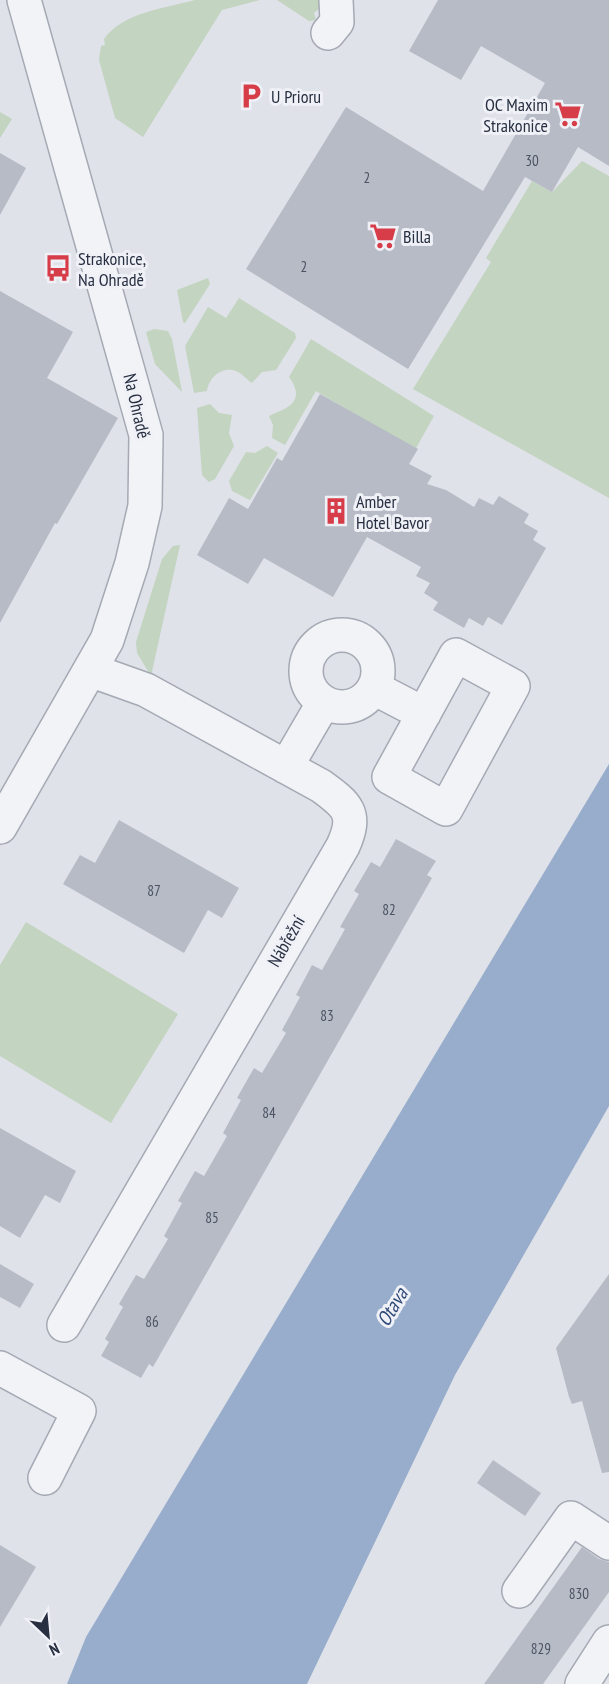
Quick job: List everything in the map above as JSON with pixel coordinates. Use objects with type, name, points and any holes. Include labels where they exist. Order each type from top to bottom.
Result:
[{"type":"street","points":[[328,33],[337,21],[336,0]]},
{"type":"street","name":"Na Ohradě","points":[[0,827],[107,640],[145,506],[146,435],[20,3]]},
{"type":"street","points":[[332,637],[352,637],[370,648],[378,668],[374,688],[361,702],[352,706],[333,706],[324,702],[310,687],[306,667],[314,648],[332,637]]},
{"type":"street","name":"Nábřežní","points":[[64,1325],[349,832],[348,808],[341,800],[146,690],[90,670]]},
{"type":"street","points":[[374,688],[424,714]]},
{"type":"street","points":[[286,767],[324,702]]},
{"type":"street","points":[[0,1368],[79,1411],[45,1478]]},
{"type":"street","points":[[519,1591],[571,1518],[609,1543]]},
{"type":"street","points":[[582,1684],[609,1642]]},
{"type":"green space","points":[[195,0],[260,0],[222,10],[143,137],[115,118],[99,60],[101,46],[105,45],[104,39],[112,30],[133,17]]},
{"type":"green space","points":[[277,0],[321,0],[320,8],[314,13],[316,20],[309,21]]},
{"type":"green space","points":[[0,112],[12,119],[0,138]]},
{"type":"green space","points":[[582,161],[609,176],[609,498],[413,389],[491,262],[486,258],[532,181],[552,192]]},
{"type":"green space","points":[[208,278],[210,284],[185,323],[183,322],[177,290]]},
{"type":"green space","points":[[239,298],[295,333],[296,338],[276,370],[262,372],[252,383],[236,371],[226,370],[213,377],[207,391],[194,393],[185,346],[208,307],[226,318]]},
{"type":"green space","points":[[154,329],[168,331],[172,339],[182,392],[155,364],[146,332]]},
{"type":"green space","points":[[311,339],[434,416],[415,450],[316,391],[285,445],[272,438],[273,425],[269,416],[292,404],[295,399],[296,393],[289,377]]},
{"type":"green space","points":[[210,404],[219,413],[232,415],[229,433],[234,446],[215,479],[209,482],[202,475],[197,408]]},
{"type":"green space","points":[[267,446],[278,453],[250,500],[232,491],[229,481],[246,452],[255,453]]},
{"type":"green space","points":[[180,545],[151,676],[137,653],[136,642],[162,559],[173,546]]},
{"type":"green space","points":[[26,922],[178,1014],[111,1123],[0,1056],[0,965]]},
{"type":"water","name":"Otava","points":[[609,764],[609,1106],[455,1375],[307,1684],[67,1684],[86,1637]]},
{"type":"building","name":"Billa","points":[[438,0],[609,0],[609,166],[578,147],[552,192],[525,177],[408,369],[246,269],[346,107],[483,191],[545,83],[481,46],[461,80],[409,51]]},
{"type":"building","points":[[0,153],[26,168],[0,215]]},
{"type":"building","points":[[0,291],[73,332],[47,378],[118,418],[57,524],[55,523],[0,623]]},
{"type":"building","name":"Amber Hotel Bavor","points":[[320,394],[418,449],[409,464],[432,476],[427,484],[446,490],[474,507],[479,498],[493,505],[499,496],[529,514],[524,523],[538,531],[533,540],[546,548],[502,625],[488,617],[483,626],[469,618],[464,628],[433,610],[438,602],[424,593],[430,583],[416,576],[421,567],[367,537],[333,597],[264,558],[248,584],[197,555],[229,498],[248,509],[277,458],[282,461]]},
{"type":"building","points":[[119,820],[239,888],[222,918],[208,910],[184,953],[63,884],[80,855],[95,863]]},
{"type":"building","points":[[396,839],[436,861],[427,875],[432,878],[153,1367],[149,1364],[141,1378],[101,1356],[109,1342],[105,1339],[123,1307],[119,1304],[136,1275],[144,1279],[168,1239],[164,1236],[182,1203],[178,1201],[195,1171],[204,1176],[227,1136],[223,1133],[241,1100],[237,1098],[254,1068],[262,1073],[286,1033],[282,1030],[300,997],[296,995],[312,965],[322,970],[345,929],[340,927],[359,894],[354,891],[371,862],[380,867]]},
{"type":"building","points":[[0,1128],[76,1171],[60,1203],[45,1195],[20,1238],[0,1226]]},
{"type":"building","points":[[0,1264],[34,1284],[20,1308],[0,1297]]},
{"type":"building","points":[[609,1274],[609,1472],[602,1473],[582,1401],[572,1404],[556,1348]]},
{"type":"building","points":[[493,1460],[541,1493],[525,1516],[477,1483]]},
{"type":"building","points":[[0,1545],[36,1567],[0,1627]]},
{"type":"building","points":[[582,1547],[599,1559],[609,1562],[609,1592],[543,1684],[484,1684]]},
{"type":"place","name":"U Prioru","points":[[251,96]]},
{"type":"place","name":"OC Maxim Strakonice","points":[[568,114]]},
{"type":"place","name":"Billa","points":[[383,236]]},
{"type":"place","name":"Strakonice, Na Ohradě","points":[[58,268]]},
{"type":"place","name":"Amber Hotel Bavor","points":[[336,511]]}]
